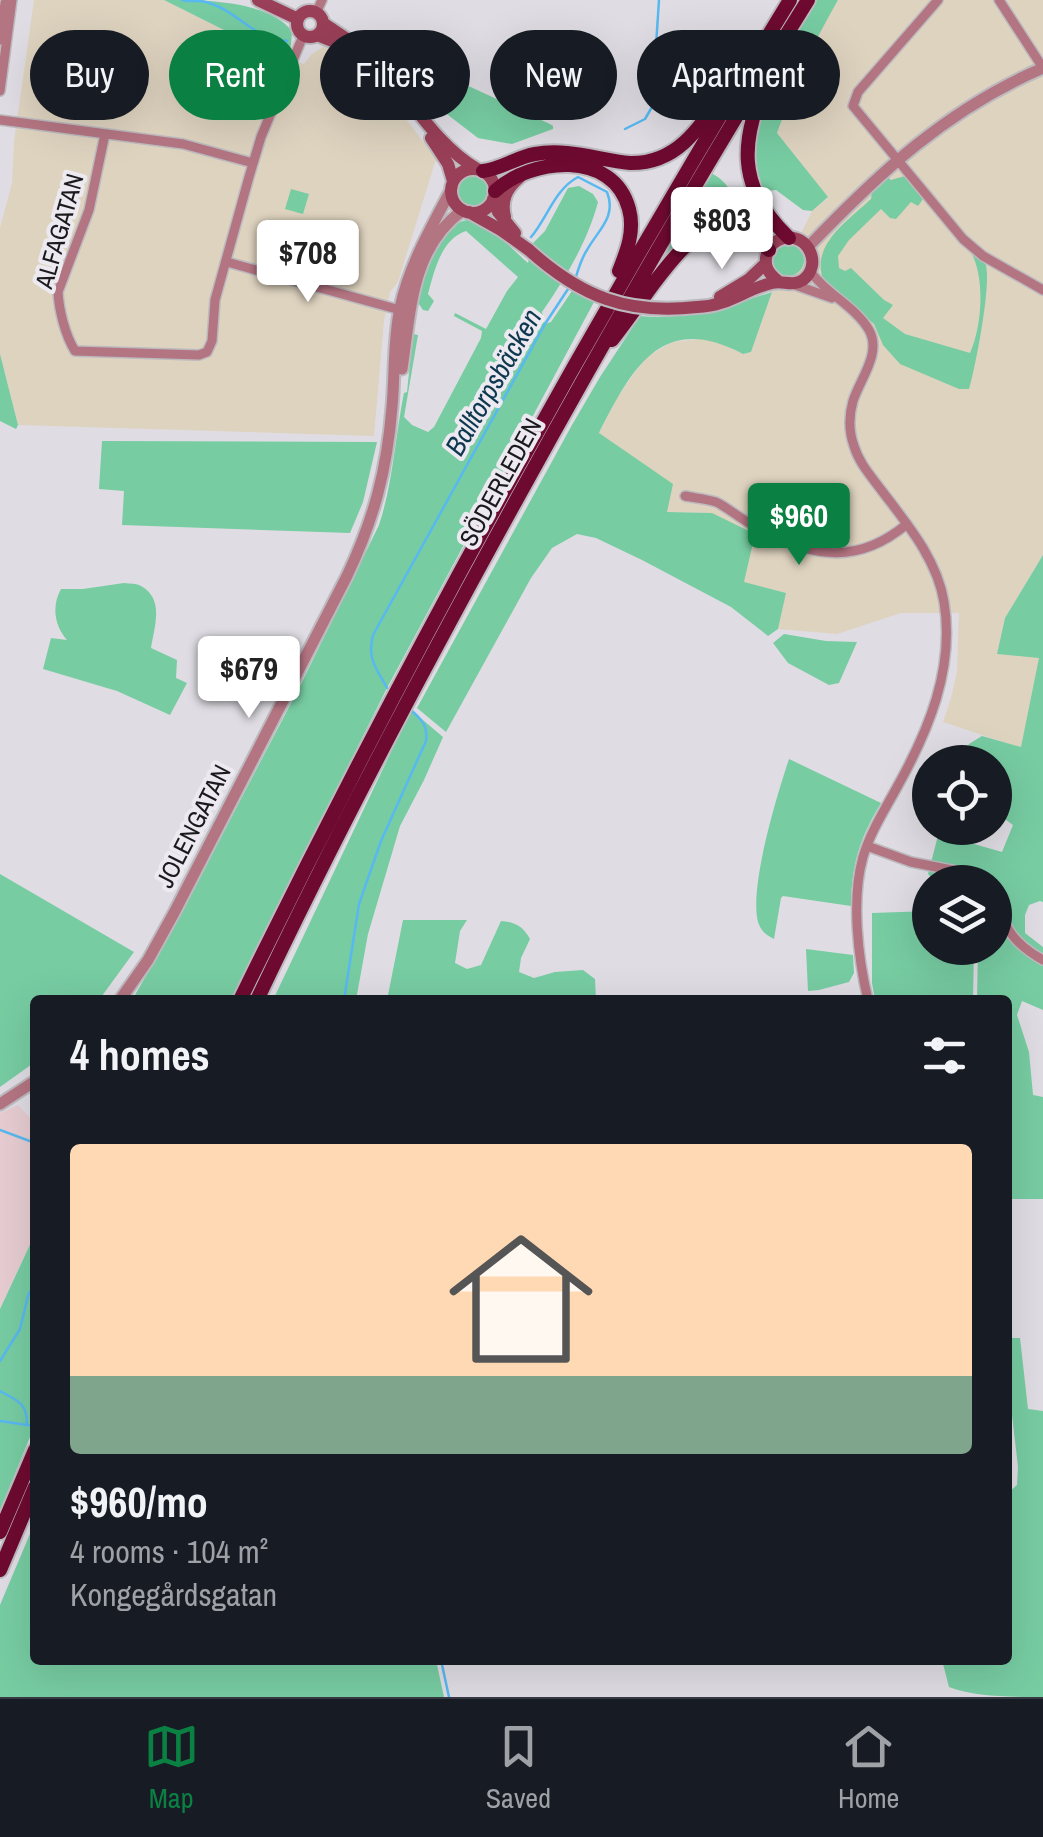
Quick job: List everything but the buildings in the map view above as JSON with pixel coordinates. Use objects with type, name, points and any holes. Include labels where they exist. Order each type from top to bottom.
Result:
[{"type":"highway","points":[[480,170],[494,170],[525,156],[554,152],[642,163],[672,154],[702,121],[789,0]]},
{"type":"highway","name":"SÖDERLEDEN","points":[[242,995],[442,604],[604,312],[789,0]]},
{"type":"highway","name":"SÖDERLEDEN","points":[[260,995],[376,762],[584,378],[706,163],[808,0]]},
{"type":"highway","points":[[789,238],[755,195],[746,151],[760,99],[796,18]]},
{"type":"highway","points":[[494,195],[513,176],[554,164],[578,166],[609,179],[624,197],[631,222],[630,238],[604,312]]},
{"type":"highway","points":[[584,378],[678,252],[704,229],[722,224],[752,232],[767,256]]},
{"type":"highway","points":[[0,1532],[30,1462]]},
{"type":"highway","points":[[0,1570],[30,1499]]},
{"type":"main road","points":[[258,0],[298,19],[306,12],[378,74],[448,164],[454,201],[502,230],[560,276],[600,298],[656,310],[698,307],[712,306],[730,302],[800,281],[810,271],[812,256],[808,247],[800,240],[779,240],[748,280],[698,307]]},
{"type":"main road","points":[[316,21],[374,60],[442,140],[493,181],[496,208],[529,250]]},
{"type":"main road","points":[[452,184],[463,171],[480,170]]},
{"type":"main road","points":[[507,224],[504,198],[510,186],[525,173]]},
{"type":"main road","points":[[466,211],[482,211],[494,195]]},
{"type":"main road","points":[[767,256],[768,272],[785,283]]},
{"type":"street","points":[[938,0],[854,97],[853,106],[973,248],[1043,290]]},
{"type":"street","points":[[808,247],[897,159],[964,108],[1043,68],[998,0]]},
{"type":"street","points":[[0,40],[7,3]]},
{"type":"street","points":[[0,91],[7,3]]},
{"type":"street","name":"ALFAGATAN","points":[[105,134],[86,222],[58,292],[71,344],[75,350],[207,352],[212,340],[215,300],[253,163],[316,21]]},
{"type":"street","points":[[0,120],[183,144],[253,163]]},
{"type":"street","name":"JOLENGATAN","points":[[123,995],[154,949],[359,552],[378,500],[389,447],[400,310],[419,253],[452,184]]},
{"type":"street","name":"JOLENGATAN","points":[[389,447],[410,313],[424,259],[440,230],[466,211]]},
{"type":"street","points":[[226,262],[400,310]]},
{"type":"street","points":[[810,271],[867,326],[873,339],[870,362],[852,405],[850,430],[855,450],[930,561],[942,590],[946,628],[939,694],[924,736],[862,858],[857,897],[867,995]]},
{"type":"street","points":[[785,283],[839,301]]},
{"type":"street","points":[[685,496],[717,503],[777,539],[814,551],[862,550],[886,540],[907,524]]},
{"type":"street","points":[[867,846],[927,865]]},
{"type":"street","points":[[1012,936],[1043,960]]},
{"type":"street","points":[[0,1104],[30,1083]]},
{"type":"shaded area","points":[[34,0],[164,0],[224,30],[169,30],[169,120],[300,120],[300,63],[304,64],[320,49],[320,120],[407,120],[436,159],[398,282],[390,292],[374,436],[18,425],[0,354],[0,228],[12,183],[14,141]]},
{"type":"shaded area","points":[[838,0],[1043,0],[1043,555],[1005,618],[997,654],[1040,657],[1021,748],[943,722],[957,672],[959,613],[901,613],[837,634],[778,629],[786,593],[744,583],[712,513],[667,512],[599,433],[618,396],[645,358],[672,342],[718,341],[743,354],[751,352],[772,292],[812,211],[828,198],[777,133],[782,120],[840,120],[840,30],[820,30]]},
{"type":"shaded area","points":[[18,1105],[30,1118],[30,1245],[0,1308],[0,1113]]},
{"type":"green space","points":[[164,0],[197,0],[251,8],[267,13],[291,30],[224,30]]},
{"type":"green space","points":[[817,0],[838,0],[821,30],[799,30]]},
{"type":"green space","points":[[470,87],[490,96],[490,120],[541,120],[553,126],[512,144],[478,138],[455,120],[470,120]]},
{"type":"green space","points":[[758,120],[782,120],[777,133],[828,197],[812,211],[803,210],[776,190],[760,192],[754,142]]},
{"type":"green space","points":[[711,173],[731,192],[735,219],[712,220],[694,230],[633,301]]},
{"type":"green space","points":[[473,174],[484,179],[489,190],[484,201],[473,206],[462,201],[457,190],[462,179]]},
{"type":"green space","points":[[886,176],[891,180],[905,176],[923,199],[918,206],[911,202],[896,219],[881,209],[849,240],[838,256],[839,268],[851,268],[893,305],[883,318],[905,334],[970,353],[980,303],[979,277],[972,254],[983,260],[987,272],[985,304],[969,389],[959,389],[900,364],[883,345],[874,324],[824,282],[821,269],[826,245],[871,199],[872,191]]},
{"type":"green space","points":[[579,186],[598,202],[575,259],[542,312],[545,324],[551,322],[572,291],[594,302],[387,688],[234,995],[135,995],[301,684],[379,525],[407,392],[413,334],[418,335],[404,417],[428,432],[481,338],[482,331],[454,316],[455,313],[486,329],[518,277],[466,231],[450,241],[440,257],[428,294],[434,301],[428,311],[423,310],[417,300],[419,287],[434,250],[451,228],[470,220],[493,231],[528,263],[533,243],[545,231],[568,188]]},
{"type":"green space","points":[[291,189],[309,194],[303,214],[285,209]]},
{"type":"green space","points":[[788,244],[799,249],[804,260],[799,271],[788,276],[777,271],[772,260],[777,249]]},
{"type":"green space","points":[[772,292],[751,352],[743,354],[715,342],[691,339],[671,343],[638,368],[599,433],[673,484],[667,512],[712,513],[755,534],[744,582],[786,593],[778,629],[768,636],[731,607],[596,538],[577,534],[552,548],[531,578],[446,732],[417,708],[572,425],[640,316],[691,314]]},
{"type":"green space","points":[[0,354],[18,425],[16,429],[0,421]]},
{"type":"green space","points":[[102,441],[377,442],[363,502],[350,533],[122,525],[124,491],[99,489]]},
{"type":"green space","points":[[1043,555],[1043,902],[1029,905],[1025,933],[1043,947],[1043,1010],[1022,1001],[1017,1015],[1029,1052],[1033,1095],[1043,1097],[1043,1199],[1012,1199],[1012,995],[977,995],[978,965],[1012,965],[1012,865],[930,865],[936,845],[978,845],[1002,852],[1005,845],[1012,845],[1012,745],[969,745],[982,736],[1021,747],[1039,658],[997,654],[1005,618]]},
{"type":"green space","points":[[124,583],[141,586],[153,598],[156,614],[151,648],[177,660],[176,678],[187,683],[170,715],[117,691],[43,669],[51,638],[67,640],[56,616],[61,589]]},
{"type":"green space","points":[[784,634],[857,642],[839,683],[829,685],[788,663],[773,643]]},
{"type":"green space","points":[[411,710],[443,737],[400,826],[368,934],[357,995],[275,995]]},
{"type":"green space","points":[[789,759],[881,803],[858,852],[851,906],[783,896],[774,939],[758,922],[757,887]]},
{"type":"green space","points":[[0,874],[134,952],[103,995],[30,995],[30,1066],[0,1087]]},
{"type":"green space","points":[[912,912],[912,965],[974,965],[973,995],[874,995],[872,913]]},
{"type":"green space","points":[[403,920],[467,920],[460,931],[455,963],[467,969],[481,965],[501,921],[515,924],[530,939],[519,972],[534,978],[583,970],[595,979],[596,995],[388,995]]},
{"type":"green space","points":[[806,949],[853,955],[854,973],[849,982],[808,991]]},
{"type":"green space","points":[[30,1245],[30,1437],[0,1510],[0,1309]]},
{"type":"green space","points":[[1012,1338],[1020,1338],[1028,1409],[1043,1411],[1043,1697],[982,1695],[949,1687],[943,1665],[1012,1665],[1012,1489],[1017,1485],[1012,1415]]},
{"type":"green space","points":[[30,1534],[30,1665],[437,1665],[444,1697],[0,1697],[0,1605]]},
{"type":"waterway","points":[[182,0],[217,6],[256,30]]},
{"type":"waterway","name":"Balltorpsbäcken","points":[[625,129],[645,119],[652,107],[659,0]]},
{"type":"waterway","name":"Balltorpsbäcken","points":[[531,237],[557,196],[578,177],[607,192],[608,216],[583,257],[575,280]]},
{"type":"waterway","name":"Balltorpsbäcken","points":[[387,688],[372,657],[373,635],[545,324],[570,286]]},
{"type":"waterway","name":"Balltorpsbäcken","points":[[345,995],[359,904],[381,841],[426,741],[423,723],[411,710]]},
{"type":"waterway","points":[[0,1130],[30,1141]]},
{"type":"waterway","points":[[0,1361],[20,1329],[30,1292]]},
{"type":"waterway","points":[[0,1391],[23,1407],[27,1424]]},
{"type":"waterway","points":[[0,1421],[30,1425]]},
{"type":"waterway","points":[[442,1665],[449,1697]]}]
